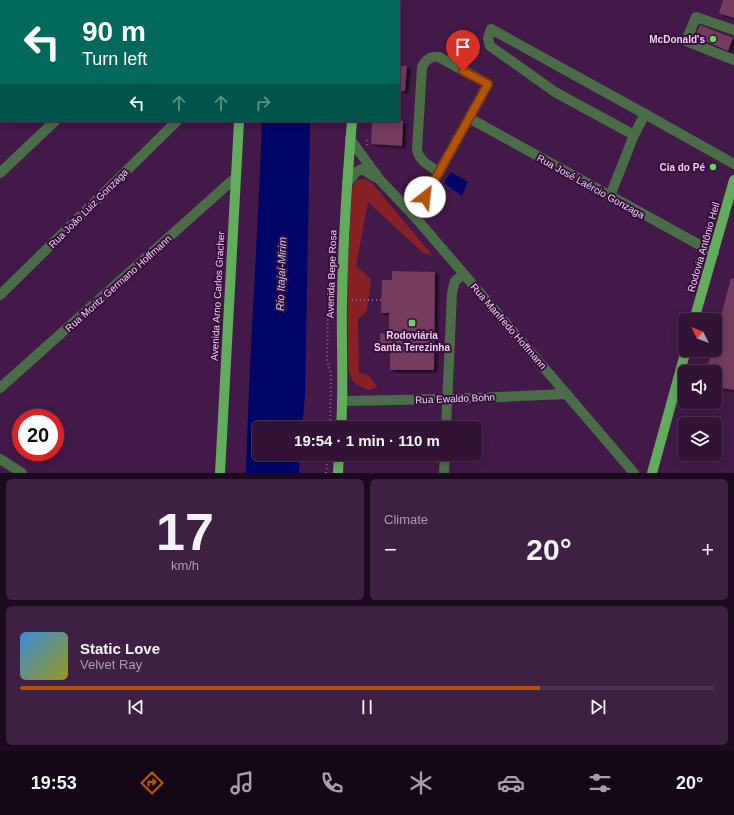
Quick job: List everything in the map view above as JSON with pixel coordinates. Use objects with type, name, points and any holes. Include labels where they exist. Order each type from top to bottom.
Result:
[{"type":"main road","name":"Avenida Arno Carlos Gracher","points":[[220,473],[239,122]]},
{"type":"main road","name":"Avenida Bepe Rosa","points":[[341,421],[342,300],[347,183],[352,122]]},
{"type":"main road","name":"Rodovia Antônio Heil","points":[[696,313],[734,180]]},
{"type":"main road","points":[[652,473],[684,357]]},
{"type":"main road","points":[[338,473],[339,461]]},
{"type":"street","points":[[734,30],[696,17],[686,41],[734,60]]},
{"type":"street","points":[[634,136],[555,92],[490,46],[488,38],[491,29],[734,164]]},
{"type":"street","points":[[416,217],[418,210],[488,84],[439,57],[429,58],[422,67],[416,149],[418,156],[422,161],[439,172]]},
{"type":"street","points":[[610,196],[634,136],[645,114]]},
{"type":"street","name":"Rua José Laércio Gonzaga","points":[[469,118],[714,253]]},
{"type":"street","points":[[0,173],[54,122]]},
{"type":"street","name":"Rua João Luiz Gonzaga","points":[[0,295],[176,122]]},
{"type":"street","name":"Rua Manfredo Hoffmann","points":[[350,139],[380,180],[416,217],[634,473]]},
{"type":"street","name":"Rua Manfredo Hoffmann","points":[[347,183],[356,172],[362,169],[380,180]]},
{"type":"street","name":"Rua Moritz Germano Hoffmann","points":[[0,388],[235,178]]},
{"type":"street","points":[[446,421],[452,293],[456,280],[464,274]]},
{"type":"street","name":"Rua Ewaldo Bohn","points":[[342,401],[448,399],[567,394]]},
{"type":"street","points":[[0,459],[22,473]]},
{"type":"street","points":[[444,473],[445,461]]},
{"type":"path","points":[[352,300],[382,300]]},
{"type":"path","points":[[326,473],[327,461]]},
{"type":"shaded area","points":[[364,179],[371,182],[433,256],[422,252],[368,202],[356,266],[371,279],[367,311],[358,319],[359,373],[370,377],[377,387],[370,390],[354,382],[350,375],[348,364],[347,280],[352,191],[353,185],[357,180]]},
{"type":"water","name":"Rio Itajaí-Mirim","points":[[262,122],[310,122],[305,397],[303,421],[252,421],[252,461],[300,461],[299,473],[246,473]]},
{"type":"water","points":[[451,172],[468,182],[462,196],[444,183]]},
{"type":"building","points":[[723,0],[734,0],[734,18],[719,13]]},
{"type":"building","name":"McDonald's","points":[[700,25],[733,38],[728,51],[695,37]]},
{"type":"building","points":[[400,66],[407,66],[405,91],[400,91]]},
{"type":"building","points":[[403,121],[402,146],[371,144],[372,122]]},
{"type":"building","name":"Rodoviária Santa Terezinha","points":[[392,271],[435,272],[434,370],[390,370],[390,349],[380,349],[380,333],[389,334],[389,313],[381,313],[382,280],[392,280]]},
{"type":"building","points":[[731,278],[734,279],[734,390],[722,388],[722,365],[708,365],[710,357],[722,357],[722,313]]},
{"type":"place","name":"McDonald's","points":[[713,39]]},
{"type":"place","name":"Cia do Pé","points":[[713,167]]},
{"type":"place","name":"Rodoviária Santa Terezinha","points":[[412,323]]},
{"type":"route","points":[[425,197],[488,84],[463,71]]}]
